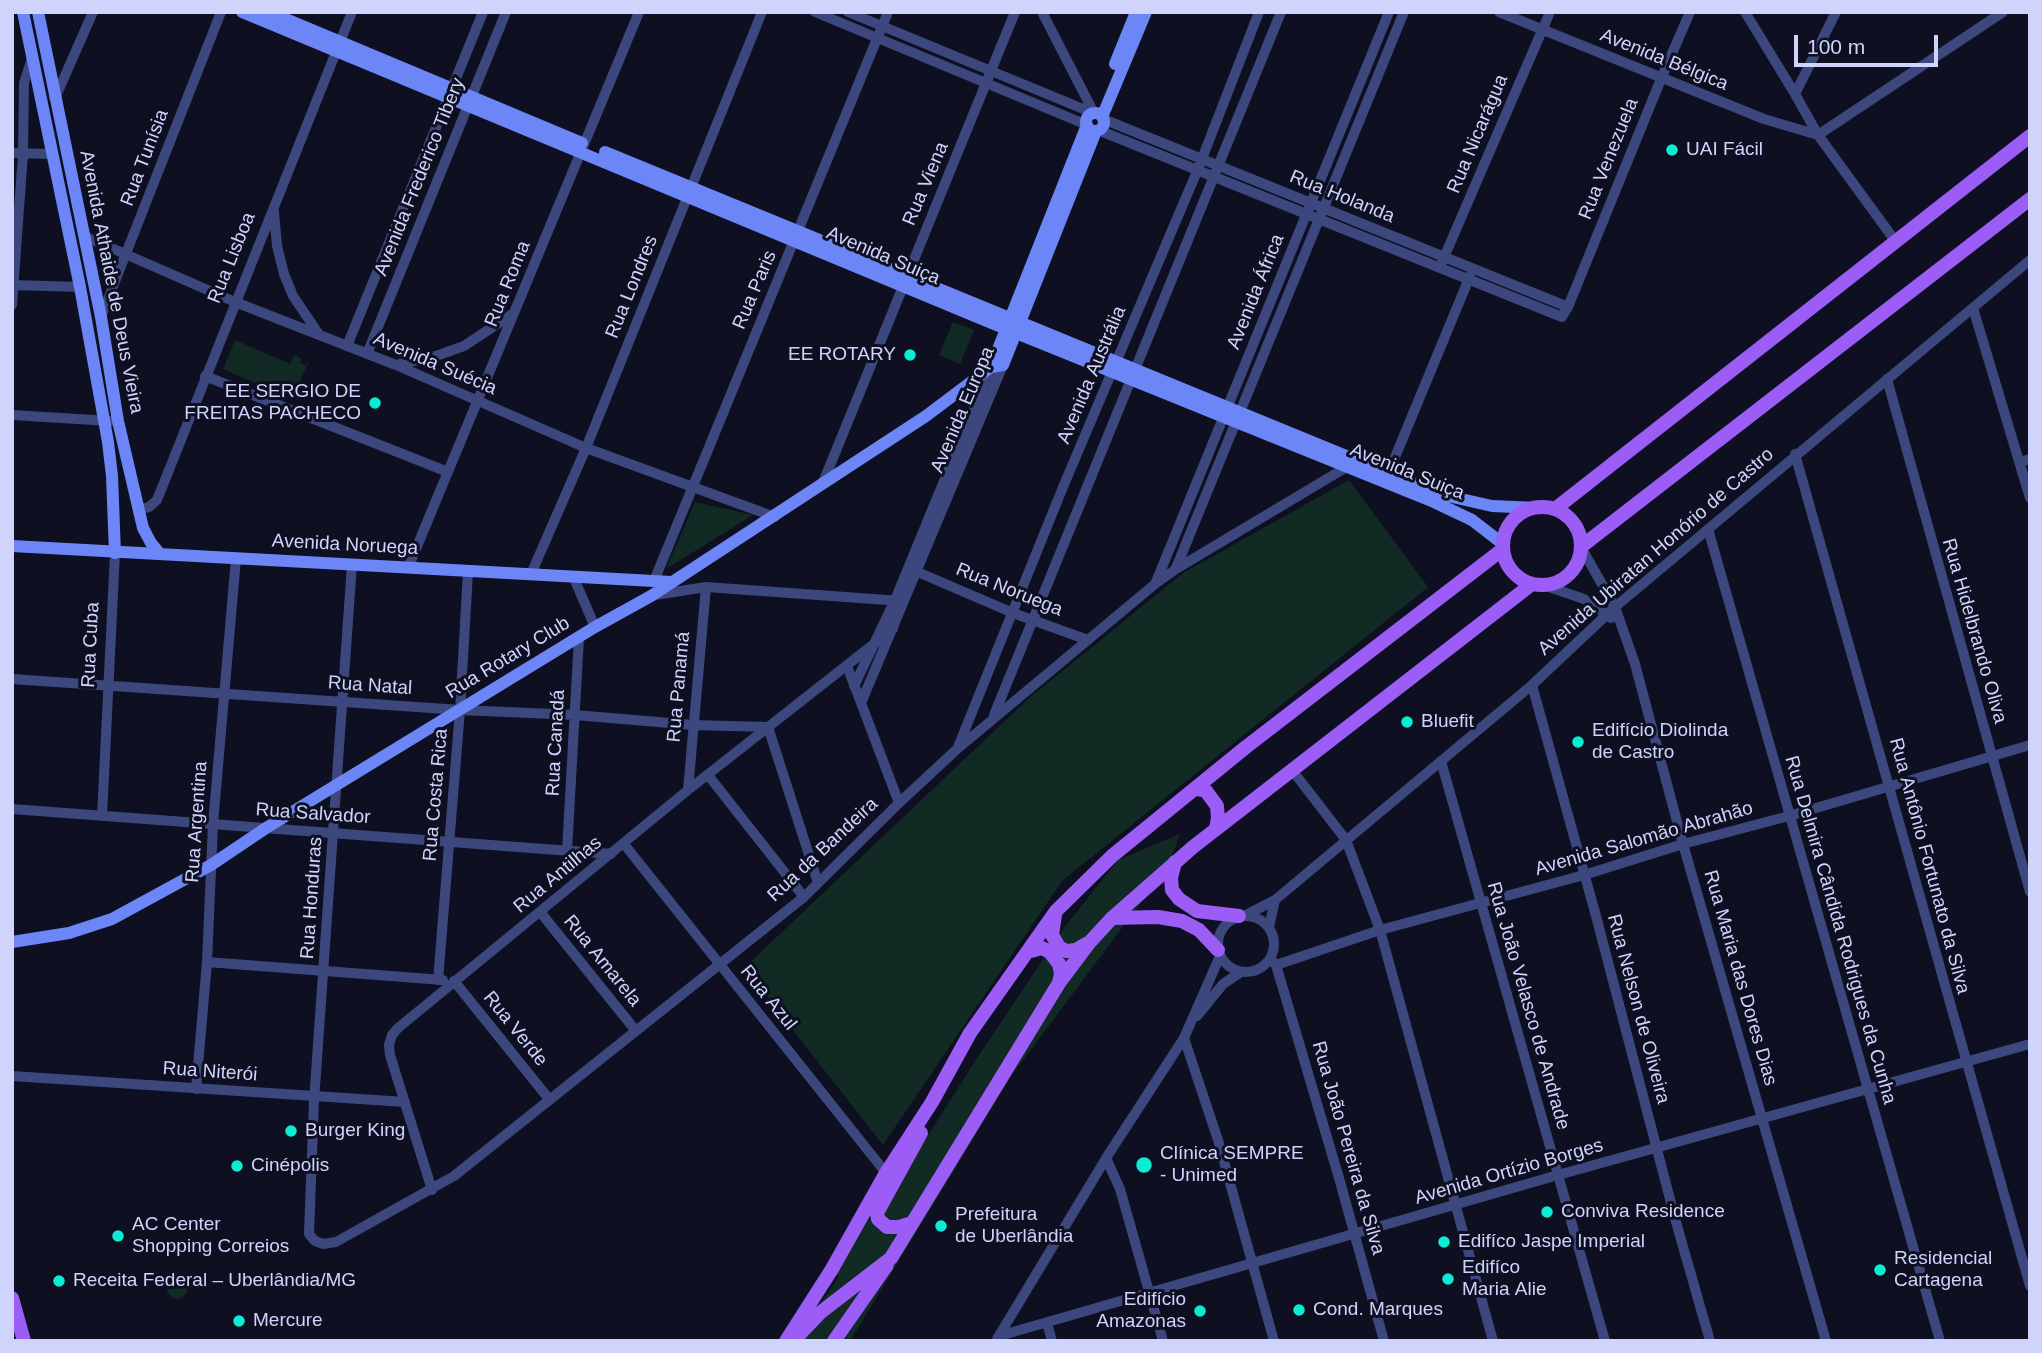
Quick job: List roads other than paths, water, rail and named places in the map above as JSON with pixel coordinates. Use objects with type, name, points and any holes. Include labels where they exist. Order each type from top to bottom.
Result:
[{"type":"main road","points":[[1555,509],[2030,136]]},
{"type":"main road","points":[[1582,548],[2030,198]]},
{"type":"main road","points":[[834,1341],[891,1258],[1059,983],[1112,918],[1175,862],[1292,770],[1539,585],[1564,579],[1573,571],[1579,562],[1582,548],[1577,527],[1571,519],[1555,509],[1537,508],[1517,516],[1505,534],[1503,547],[1506,561],[1512,571],[1539,585]]},
{"type":"main road","points":[[786,1341],[861,1221],[886,1173],[932,1102],[970,1034],[1056,911],[1112,856],[1246,747],[1503,547]]},
{"type":"main road","points":[[1197,789],[1206,791],[1217,806],[1219,818],[1216,830]]},
{"type":"main road","points":[[1175,862],[1171,878],[1172,890],[1179,899],[1197,911],[1242,915]]},
{"type":"main road","points":[[1056,911],[1052,935],[1059,947],[1066,951],[1076,950],[1089,943]]},
{"type":"main road","points":[[1112,918],[1158,917],[1182,921],[1199,930],[1219,953]]},
{"type":"main road","points":[[1027,952],[1042,948],[1050,953],[1059,964],[1059,983]]},
{"type":"main road","points":[[912,1223],[887,1227],[878,1219],[877,1213],[924,1128],[932,1102]]},
{"type":"main road","points":[[776,1341],[831,1258],[861,1221]]},
{"type":"main road","points":[[794,1341],[821,1312],[891,1258]]},
{"type":"main road","points":[[12,1298],[24,1341]]},
{"type":"street","name":"Avenida Athaide de Deus Vieira","points":[[38,12],[102,317],[118,421],[143,528],[160,554]]},
{"type":"street","points":[[41,101],[56,96],[93,12]]},
{"type":"street","name":"Rua Tunísia","points":[[102,317],[221,12]]},
{"type":"street","name":"Avenida Suiça","points":[[242,12],[338,47],[1351,465],[1461,501],[1503,507],[1537,508]]},
{"type":"street","name":"Avenida Suiça","points":[[269,12],[338,47]]},
{"type":"street","name":"Rua Lisboa","points":[[139,510],[149,507],[157,500],[352,12]]},
{"type":"street","name":"Avenida Frederico Tibery","points":[[347,346],[483,12]]},
{"type":"street","name":"Avenida Frederico Tibery","points":[[367,354],[506,12]]},
{"type":"street","name":"Rua Roma","points":[[408,568],[639,12]]},
{"type":"street","name":"Rua Londres","points":[[531,574],[586,447],[762,12]]},
{"type":"street","name":"Rua Holanda","points":[[815,12],[1095,121],[1216,171],[1306,214],[1561,317]]},
{"type":"street","name":"Rua Holanda","points":[[848,12],[989,78]]},
{"type":"street","name":"Rua Paris","points":[[654,581],[888,12]]},
{"type":"street","name":"Rua Viena","points":[[822,485],[1015,12]]},
{"type":"street","points":[[1042,12],[1095,121]]},
{"type":"street","name":"Avenida Europa","points":[[854,686],[900,601],[913,570],[998,366],[1136,12]]},
{"type":"street","name":"Avenida Europa","points":[[1095,121],[1146,12]]},
{"type":"street","name":"Avenida Austrália","points":[[956,750],[1063,487],[1200,164],[1259,12]]},
{"type":"street","name":"Avenida Austrália","points":[[993,719],[1031,620],[1281,12]]},
{"type":"street","name":"Avenida África","points":[[1176,569],[1232,414],[1252,346],[1389,12]]},
{"type":"street","name":"Avenida África","points":[[1155,584],[1232,414],[1265,350],[1405,12]]},
{"type":"street","name":"Avenida Bélgica","points":[[1499,12],[1764,119],[1818,135]]},
{"type":"street","name":"Rua Nicarágua","points":[[1440,269],[1549,12]]},
{"type":"street","name":"Rua Venezuela","points":[[1561,317],[1569,307],[1690,12]]},
{"type":"street","points":[[1745,12],[1818,135],[1896,242]]},
{"type":"street","points":[[1796,94],[1836,12]]},
{"type":"street","points":[[1818,135],[2003,12]]},
{"type":"street","name":"Avenida Athaide de Deus Vieira","points":[[20,18],[32,58],[80,287],[112,476]]},
{"type":"street","points":[[12,304],[17,153],[24,83],[32,58]]},
{"type":"street","points":[[17,153],[52,154]]},
{"type":"street","name":"Rua Holanda","points":[[1216,171],[1323,208],[1569,307]]},
{"type":"street","points":[[273,209],[276,246],[284,274],[293,296],[318,334]]},
{"type":"street","points":[[1176,220],[1194,226]]},
{"type":"street","name":"Avenida Suécia","points":[[84,236],[235,302],[396,365],[586,447],[775,517]]},
{"type":"street","name":"Avenida Ubiratan Honório de Castro","points":[[1242,915],[1275,900],[1532,685],[1606,614],[2030,260]]},
{"type":"street","points":[[1386,478],[1473,269]]},
{"type":"street","points":[[13,285],[80,287]]},
{"type":"street","points":[[1973,308],[2025,461],[2030,498]]},
{"type":"street","points":[[396,365],[464,346],[514,313]]},
{"type":"street","points":[[1252,346],[1265,350]]},
{"type":"street","name":"Rua Rotary Club","points":[[12,942],[69,933],[113,919],[211,865],[265,828],[595,627],[651,596],[775,517],[998,366]]},
{"type":"street","points":[[205,376],[448,472]]},
{"type":"street","name":"Rua Hidelbrando Oliva","points":[[1887,379],[2030,892]]},
{"type":"street","points":[[12,415],[118,421]]},
{"type":"street","name":"Rua Antônio Fortunato da Silva","points":[[1795,454],[2030,1286]]},
{"type":"street","name":"Rua da Bandeira","points":[[309,1234],[315,1241],[323,1244],[336,1242],[454,1176],[804,897],[956,750],[1155,584],[1351,465]]},
{"type":"street","name":"Rua Cuba","points":[[102,816],[115,553],[112,476]]},
{"type":"street","name":"Avenida Suiça","points":[[1386,478],[1472,520],[1503,547]]},
{"type":"street","points":[[134,553],[141,542],[143,528]]},
{"type":"street","name":"Rua Delmira Cândida Rodrigues da Cunha","points":[[1708,529],[1940,1341]]},
{"type":"street","name":"Avenida Noruega","points":[[12,546],[672,582]]},
{"type":"street","name":"Rua Maria das Dores Dias","points":[[1582,548],[1615,607],[1653,726],[1683,844],[1826,1341]]},
{"type":"street","name":"Rua Argentina","points":[[196,1089],[207,962],[213,824],[236,558]]},
{"type":"street","name":"Rua Honduras","points":[[309,1234],[314,1096],[352,564]]},
{"type":"street","name":"Rua Noruega","points":[[913,570],[1013,613],[1088,640]]},
{"type":"street","name":"Rua Costa Rica","points":[[438,980],[460,710],[468,572]]},
{"type":"street","points":[[573,576],[595,627]]},
{"type":"street","points":[[672,582],[706,587],[900,601]]},
{"type":"street","points":[[1539,585],[1584,599],[1620,625]]},
{"type":"street","points":[[651,596],[706,587]]},
{"type":"street","name":"Rua Panamá","points":[[688,790],[706,587]]},
{"type":"street","name":"Avenida Europa","points":[[861,703],[893,629],[900,601]]},
{"type":"street","name":"Rua Antilhas","points":[[432,1190],[390,1055],[392,1035],[688,790],[893,629]]},
{"type":"street","name":"Rua Canadá","points":[[567,851],[579,637]]},
{"type":"street","points":[[847,666],[899,803]]},
{"type":"street","name":"Rua Natal","points":[[12,679],[693,725],[768,727]]},
{"type":"street","name":"Rua Nelson de Oliveira","points":[[1532,685],[1710,1341]]},
{"type":"street","points":[[768,727],[818,883]]},
{"type":"street","name":"Avenida Salomão Abrahão","points":[[1273,962],[2030,745]]},
{"type":"street","name":"Rua João Velasco de Andrade","points":[[1441,761],[1605,1341]]},
{"type":"street","points":[[1292,770],[1346,840],[1380,930],[1493,1341]]},
{"type":"street","points":[[708,775],[804,897]]},
{"type":"street","name":"Rua Salvador","points":[[12,810],[611,854]]},
{"type":"street","name":"Rua Azul","points":[[624,844],[886,1173]]},
{"type":"street","points":[[1269,927],[1275,900]]},
{"type":"street","name":"Rua Amarela","points":[[541,913],[636,1031]]},
{"type":"street","points":[[997,1339],[1184,1038],[1219,953],[1220,933],[1224,925],[1242,915],[1263,920],[1275,943],[1273,962],[1231,978],[1211,996],[1190,1025]]},
{"type":"street","points":[[1219,953],[1226,964],[1241,972]]},
{"type":"street","points":[[207,962],[454,981]]},
{"type":"street","name":"Rua João Pereira da Silva","points":[[1273,962],[1355,1234],[1384,1341]]},
{"type":"street","name":"Rua Verde","points":[[454,981],[549,1099]]},
{"type":"street","points":[[1184,1038],[1218,1140],[1274,1341]]},
{"type":"street","name":"Avenida Ortízio Borges","points":[[997,1339],[1558,1175],[2030,1044]]},
{"type":"street","name":"Rua Niterói","points":[[12,1076],[405,1102]]},
{"type":"street","points":[[1107,1158],[1120,1189],[1163,1341]]},
{"type":"street","points":[[1047,1323],[1052,1341]]},
{"type":"place","name":"UAI Fácil","points":[[1672,150]]},
{"type":"place","name":"EE ROTARY","points":[[910,355]]},
{"type":"place","name":"EE SERGIO DE FREITAS PACHECO","points":[[375,403]]},
{"type":"place","name":"Bluefit","points":[[1407,722]]},
{"type":"place","name":"Edifício Diolinda de Castro","points":[[1578,742]]},
{"type":"place","name":"Burger King","points":[[291,1131]]},
{"type":"place","name":"Clínica SEMPRE - Unimed","points":[[1144,1165]]},
{"type":"place","name":"Cinépolis","points":[[237,1166]]},
{"type":"place","name":"Conviva Residence","points":[[1547,1212]]},
{"type":"place","name":"Prefeitura de Uberlândia","points":[[941,1226]]},
{"type":"place","name":"AC Center Shopping Correios","points":[[118,1236]]},
{"type":"place","name":"Edifíco Jaspe Imperial","points":[[1444,1242]]},
{"type":"place","name":"Residencial Cartagena","points":[[1880,1270]]},
{"type":"place","name":"Edifíco Maria Alie","points":[[1448,1279]]},
{"type":"place","name":"Receita Federal – Uberlândia/MG","points":[[59,1281]]},
{"type":"place","name":"Cond. Marques","points":[[1299,1310]]},
{"type":"place","name":"Edifício Amazonas","points":[[1200,1311]]},
{"type":"place","name":"Mercure","points":[[239,1321]]}]
